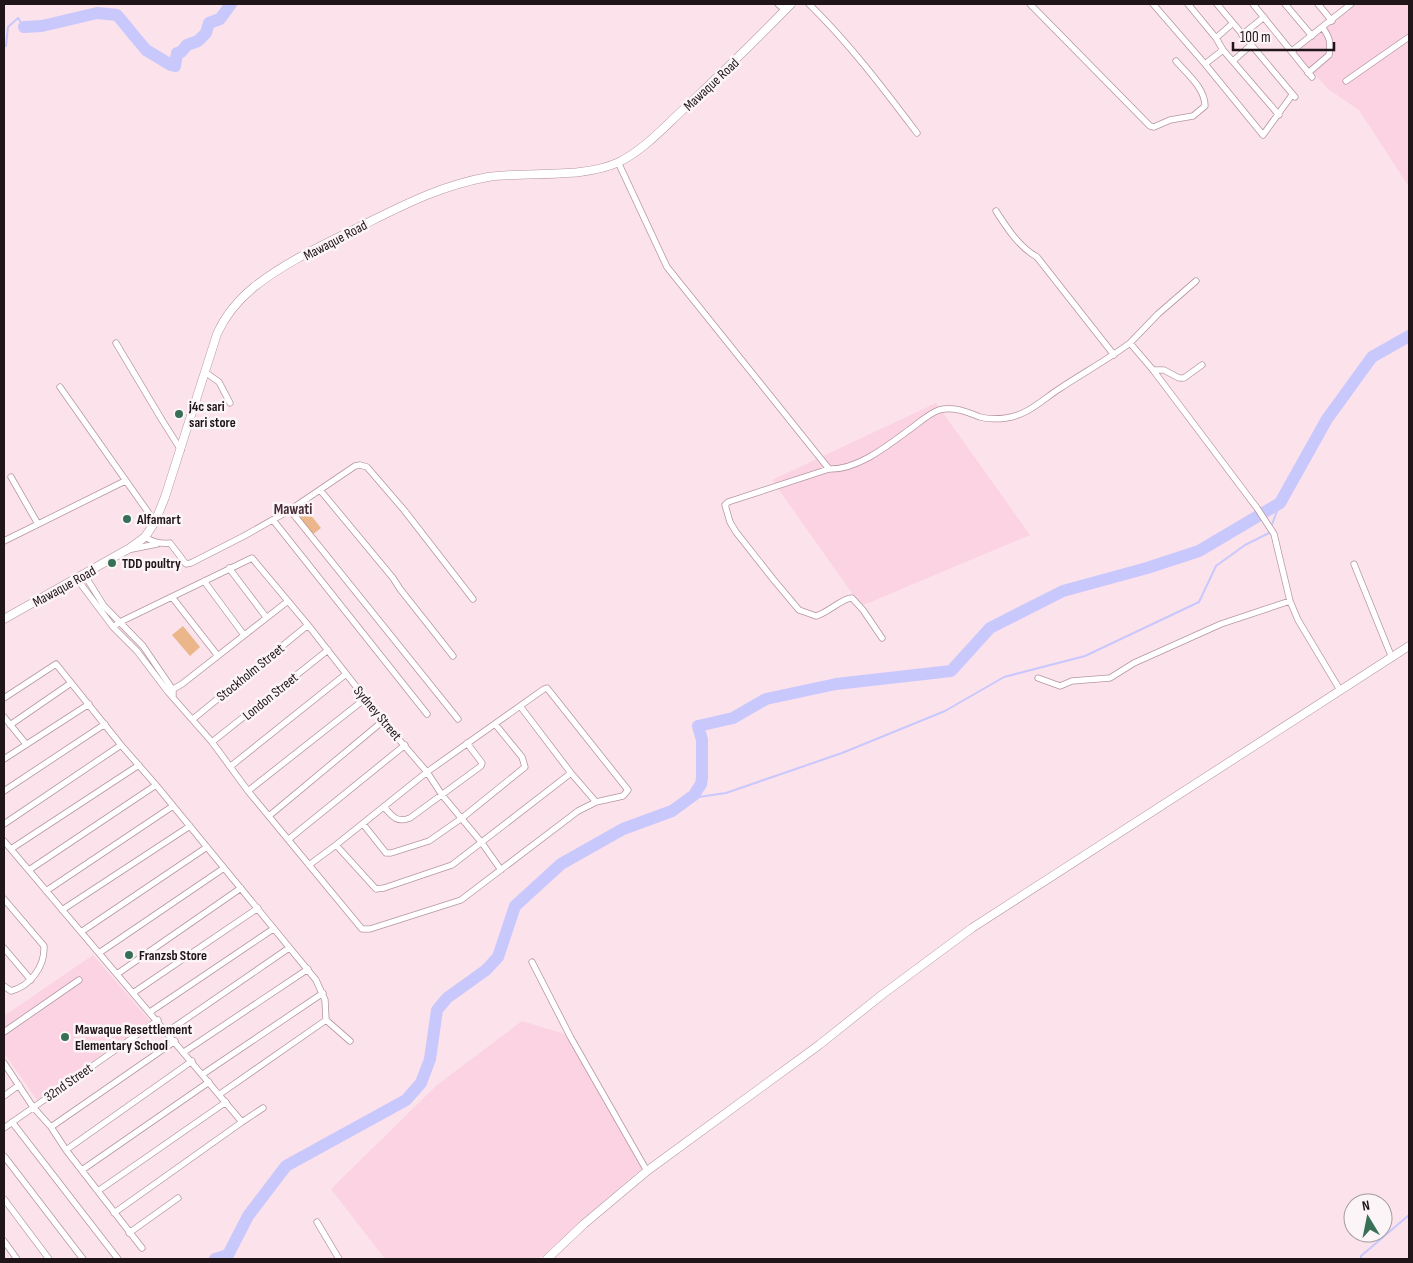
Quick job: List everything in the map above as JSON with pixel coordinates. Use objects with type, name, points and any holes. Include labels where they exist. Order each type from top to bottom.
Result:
[{"type":"main road","name":"Mawaque Road","points":[[4,619],[128,550],[145,536],[155,522],[165,498],[221,325],[240,299],[254,287],[284,267],[327,243],[416,198],[463,182],[491,177],[589,171],[618,162],[636,152],[656,135],[743,54],[791,4]]},
{"type":"main road","points":[[547,1259],[584,1224],[647,1171],[819,1045],[883,994],[972,928],[1409,646]]},
{"type":"street","points":[[778,4],[785,10]]},
{"type":"street","points":[[809,4],[839,34],[872,73],[917,133]]},
{"type":"street","points":[[1030,4],[1150,126],[1154,127],[1170,120],[1193,116],[1205,106],[1202,94],[1196,84],[1176,62]]},
{"type":"street","points":[[1153,4],[1263,135],[1293,96],[1217,4]]},
{"type":"street","points":[[1188,4],[1216,38],[1223,50],[1278,115]]},
{"type":"street","points":[[1253,4],[1310,75],[1329,56],[1331,43],[1323,28]]},
{"type":"street","points":[[1285,4],[1312,36]]},
{"type":"street","points":[[1318,4],[1332,21]]},
{"type":"street","points":[[1292,51],[1351,4]]},
{"type":"street","points":[[1242,35],[1264,17]]},
{"type":"street","points":[[1216,38],[1233,23]]},
{"type":"street","points":[[1346,82],[1409,37]]},
{"type":"street","points":[[1233,61],[1251,45]]},
{"type":"street","points":[[1205,64],[1223,50]]},
{"type":"street","points":[[618,162],[667,267],[829,469]]},
{"type":"street","points":[[996,211],[1011,234],[1028,252],[1038,257],[1114,355]]},
{"type":"street","points":[[882,638],[863,610],[852,598],[848,598],[829,611],[816,616],[799,610],[736,532],[725,505],[728,502],[829,469],[842,468],[858,462],[885,448],[939,410],[956,409],[981,417],[995,418],[1007,418],[1029,411],[1058,389],[1130,344],[1158,314],[1196,281]]},
{"type":"street","points":[[116,343],[181,450]]},
{"type":"street","points":[[1130,344],[1153,370],[1257,508],[1274,534],[1290,601],[1298,620],[1340,690]]},
{"type":"street","points":[[1153,370],[1164,370],[1179,378],[1184,378],[1202,365]]},
{"type":"street","points":[[205,372],[219,382],[230,403]]},
{"type":"street","points":[[60,387],[155,522]]},
{"type":"street","points":[[128,550],[170,543],[182,562],[190,563],[273,520],[355,466],[360,465],[367,467],[404,510],[472,599]]},
{"type":"street","points":[[11,476],[38,524]]},
{"type":"street","points":[[4,541],[125,481]]},
{"type":"street","points":[[320,490],[393,578],[453,656]]},
{"type":"street","points":[[290,510],[458,719]]},
{"type":"street","points":[[273,520],[427,714]]},
{"type":"street","points":[[145,536],[153,542],[160,544]]},
{"type":"street","name":"Sydney Street","points":[[229,568],[252,558],[308,625],[383,721],[427,772],[442,796],[482,843],[501,870]]},
{"type":"street","points":[[1354,564],[1392,658]]},
{"type":"street","points":[[113,626],[229,568],[266,618]]},
{"type":"street","points":[[80,576],[104,606],[143,646],[154,668],[171,692],[231,766],[248,791],[359,926],[365,930],[458,902],[578,812],[596,802],[623,796],[628,790],[547,688],[544,688],[427,772],[363,824],[309,864]]},
{"type":"street","points":[[80,576],[113,626],[154,668]]},
{"type":"street","points":[[204,581],[244,635]]},
{"type":"street","points":[[172,597],[218,656]]},
{"type":"street","points":[[171,692],[288,601]]},
{"type":"street","points":[[1038,678],[1060,686],[1072,681],[1110,678],[1134,664],[1221,624],[1290,601]]},
{"type":"street","name":"Stockholm Street","points":[[193,719],[308,625]]},
{"type":"street","points":[[137,651],[143,646]]},
{"type":"street","name":"London Street","points":[[212,742],[328,650]]},
{"type":"street","points":[[4,698],[55,665],[72,683],[121,745],[308,969],[323,992],[327,1007],[326,1020]]},
{"type":"street","points":[[231,766],[346,674]]},
{"type":"street","points":[[10,725],[72,683]]},
{"type":"street","points":[[248,791],[366,698]]},
{"type":"street","points":[[4,760],[89,704]]},
{"type":"street","points":[[520,706],[571,773],[596,802]]},
{"type":"street","points":[[4,717],[26,744]]},
{"type":"street","points":[[269,816],[383,721]]},
{"type":"street","points":[[4,791],[105,724]]},
{"type":"street","points":[[363,824],[386,853],[391,853],[429,842],[462,818],[525,767],[522,757],[494,724]]},
{"type":"street","points":[[384,807],[394,819],[399,821],[410,818],[442,796],[482,765],[467,743]]},
{"type":"street","points":[[4,824],[121,745]]},
{"type":"street","points":[[289,840],[405,745]]},
{"type":"street","points":[[11,850],[139,765]]},
{"type":"street","points":[[336,845],[376,889],[384,888],[452,865],[571,773]]},
{"type":"street","points":[[29,870],[156,785]]},
{"type":"street","points":[[46,891],[172,806]]},
{"type":"street","points":[[62,910],[190,826]]},
{"type":"street","points":[[4,841],[116,974],[158,1020],[242,1122]]},
{"type":"street","points":[[81,932],[207,847]]},
{"type":"street","points":[[99,953],[224,868]]},
{"type":"street","points":[[116,974],[241,888]]},
{"type":"street","points":[[4,899],[44,946],[38,970],[31,980],[25,986],[11,991],[4,986]]},
{"type":"street","points":[[133,993],[258,908]]},
{"type":"street","points":[[150,1012],[274,929]]},
{"type":"street","points":[[4,948],[31,980]]},
{"type":"street","points":[[167,1032],[289,948]]},
{"type":"street","points":[[532,962],[571,1038],[647,1171]]},
{"type":"street","points":[[184,1052],[308,969]]},
{"type":"street","points":[[4,1032],[79,980]]},
{"type":"street","points":[[203,1074],[323,992]]},
{"type":"street","name":"32nd Street","points":[[4,1128],[158,1020]]},
{"type":"street","points":[[326,1020],[350,1041]]},
{"type":"street","points":[[220,1094],[326,1020]]},
{"type":"street","points":[[51,1127],[175,1041]]},
{"type":"street","points":[[66,1150],[192,1061]]},
{"type":"street","points":[[4,1064],[33,1107],[51,1127],[66,1150],[142,1248]]},
{"type":"street","points":[[82,1170],[210,1082]]},
{"type":"street","points":[[4,1096],[19,1085]]},
{"type":"street","points":[[98,1191],[226,1102]]},
{"type":"street","points":[[114,1213],[263,1108]]},
{"type":"street","points":[[12,1122],[118,1259]]},
{"type":"street","points":[[4,1156],[83,1259]]},
{"type":"street","points":[[129,1233],[178,1198]]},
{"type":"street","points":[[4,1199],[49,1259]]},
{"type":"street","points":[[317,1222],[339,1259]]},
{"type":"street","points":[[4,1240],[17,1259]]},
{"type":"shaded area","points":[[1355,4],[1409,4],[1409,187],[1359,110],[1328,89],[1294,51]]},
{"type":"shaded area","points":[[936,403],[1030,535],[861,606],[772,480]]},
{"type":"shaded area","points":[[302,504],[321,528],[312,535],[293,511]]},
{"type":"shaded area","points":[[183,626],[200,647],[190,656],[172,635]]},
{"type":"shaded area","name":"Mawaque Resettlement Elementary School","points":[[93,955],[150,1021],[37,1100],[4,1053],[4,1016]]},
{"type":"shaded area","points":[[522,1021],[568,1035],[642,1168],[539,1259],[385,1259],[331,1189],[437,1085]]},
{"type":"waterway","points":[[24,27],[42,26],[97,13],[117,15],[146,50],[175,66],[177,53],[181,52],[187,45],[198,41],[206,33],[209,23],[220,19],[231,4]]},
{"type":"waterway","points":[[4,46],[6,46],[8,27],[18,18],[24,27]]},
{"type":"waterway","points":[[215,1259],[228,1255],[248,1216],[286,1166],[406,1100],[421,1083],[430,1059],[437,1010],[447,998],[486,970],[498,957],[515,906],[561,864],[623,829],[672,811],[694,795],[701,784],[702,778],[702,740],[698,726],[733,718],[766,699],[836,684],[951,671],[990,628],[1063,591],[1147,568],[1199,551],[1280,503],[1327,419],[1372,357],[1409,336]]},
{"type":"waterway","points":[[1271,527],[1280,503]]},
{"type":"waterway","points":[[692,798],[726,793],[842,753],[945,711],[1004,677],[1085,656],[1199,602],[1216,566],[1245,545],[1270,531]]},
{"type":"waterway","points":[[1361,1259],[1361,1256],[1409,1215]]},
{"type":"place","name":"j4c sari sari store","points":[[179,414]]},
{"type":"place","name":"Alfamart","points":[[127,519]]},
{"type":"place","name":"TDD poultry","points":[[112,563]]},
{"type":"place","name":"Franzsb Store","points":[[129,955]]},
{"type":"place","name":"Mawaque Resettlement Elementary School","points":[[65,1037]]},
{"type":"district","name":"Mawati","points":[[293,509]]}]
